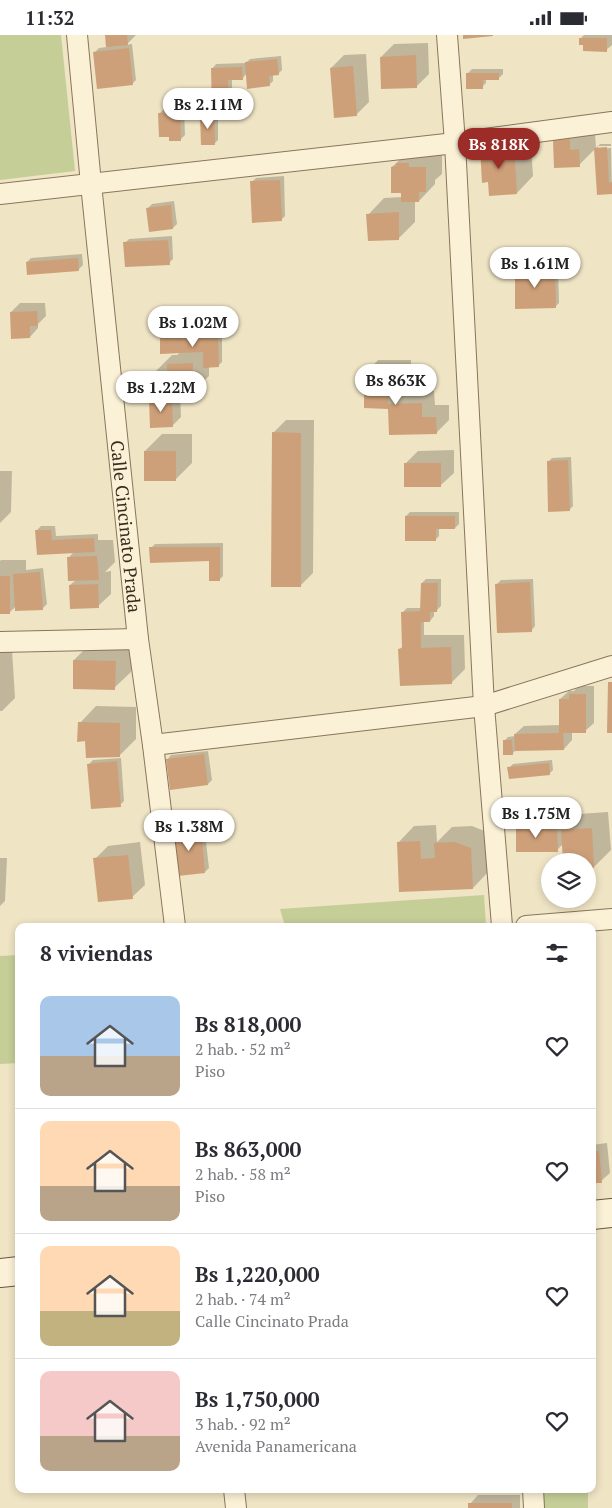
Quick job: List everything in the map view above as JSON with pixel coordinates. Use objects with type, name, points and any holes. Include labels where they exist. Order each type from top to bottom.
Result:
[{"type":"main road","points":[[596,1215],[612,1213]]},
{"type":"main road","points":[[0,1273],[15,1271]]},
{"type":"street","name":"Calle Cincinato Prada","points":[[77,35],[138,639],[175,923]]},
{"type":"street","points":[[447,35],[455,143],[484,706],[502,923]]},
{"type":"street","points":[[0,194],[455,143],[612,122]]},
{"type":"street","points":[[0,642],[138,639]]},
{"type":"street","points":[[153,745],[484,706],[612,666]]},
{"type":"street","points":[[563,923],[612,919]]},
{"type":"street","points":[[234,1493],[236,1508]]},
{"type":"street","points":[[533,1493],[534,1508]]},
{"type":"green space","points":[[0,35],[61,35],[75,171],[0,180]]},
{"type":"green space","points":[[484,895],[486,923],[284,923],[280,909]]},
{"type":"green space","points":[[15,955],[15,1063],[0,1064],[0,956]]},
{"type":"green space","points":[[539,1493],[588,1493],[588,1508],[540,1508]]},
{"type":"building","points":[[105,35],[127,35],[128,45],[106,47]]},
{"type":"building","points":[[463,35],[493,35],[493,36],[463,39]]},
{"type":"building","points":[[579,38],[607,38],[607,52],[583,51],[583,45],[579,45]]},
{"type":"building","points":[[129,48],[133,85],[97,89],[93,52]]},
{"type":"building","points":[[416,55],[417,88],[381,89],[380,57]]},
{"type":"building","points":[[277,59],[279,75],[269,76],[270,86],[247,89],[245,62]]},
{"type":"building","points":[[353,66],[357,116],[334,118],[330,68]]},
{"type":"building","points":[[242,67],[243,80],[228,80],[229,103],[222,104],[222,112],[212,112],[211,68]]},
{"type":"building","points":[[466,73],[499,73],[499,80],[483,80],[483,89],[466,89]]},
{"type":"building","points":[[180,112],[181,141],[169,141],[169,137],[159,137],[158,113]]},
{"type":"building","points":[[200,115],[214,115],[215,145],[201,145]]},
{"type":"building","points":[[570,139],[570,150],[579,149],[580,167],[554,168],[553,140]]},
{"type":"building","points":[[514,145],[517,194],[489,196],[488,182],[482,183],[480,147]]},
{"type":"building","points":[[607,147],[609,183],[612,182],[612,194],[597,195],[594,148]]},
{"type":"building","points":[[396,163],[409,163],[409,167],[426,167],[426,192],[419,192],[419,202],[401,202],[401,193],[391,193],[391,167],[396,166]]},
{"type":"building","points":[[280,180],[282,221],[252,223],[250,181]]},
{"type":"building","points":[[171,205],[173,229],[149,232],[146,208]]},
{"type":"building","points":[[399,212],[399,240],[368,241],[366,214]]},
{"type":"building","points":[[168,240],[170,265],[125,267],[123,242]]},
{"type":"building","points":[[78,258],[79,271],[27,275],[26,262]]},
{"type":"building","points":[[515,269],[555,269],[556,308],[515,309]]},
{"type":"building","points":[[37,311],[38,326],[30,326],[30,338],[11,339],[10,312]]},
{"type":"building","points":[[218,337],[219,367],[203,368],[203,352],[160,354],[160,338]]},
{"type":"building","points":[[193,363],[193,394],[154,394],[154,371],[167,371],[167,364]]},
{"type":"building","points":[[364,372],[399,372],[399,397],[388,397],[388,404],[422,403],[422,417],[436,417],[437,434],[389,435],[388,409],[364,408]]},
{"type":"building","points":[[172,398],[173,427],[150,428],[149,399]]},
{"type":"building","points":[[272,432],[301,433],[301,587],[271,587]]},
{"type":"building","points":[[144,451],[176,451],[176,481],[144,481]]},
{"type":"building","points":[[568,460],[570,511],[548,512],[547,461]]},
{"type":"building","points":[[404,463],[441,463],[441,487],[404,487]]},
{"type":"building","points":[[405,516],[455,516],[455,529],[436,529],[436,541],[405,541]]},
{"type":"building","points":[[35,530],[51,530],[52,540],[94,538],[95,552],[37,555]]},
{"type":"building","points":[[149,547],[220,547],[220,581],[209,581],[209,561],[150,563]]},
{"type":"building","points":[[97,556],[99,580],[68,581],[67,557]]},
{"type":"building","points":[[40,572],[43,610],[15,611],[13,574]]},
{"type":"building","points":[[0,576],[10,576],[10,614],[0,614]]},
{"type":"building","points":[[530,582],[532,632],[497,633],[495,584]]},
{"type":"building","points":[[421,583],[438,583],[437,612],[430,612],[430,622],[421,622],[421,648],[451,647],[452,684],[400,686],[398,649],[402,648],[401,612],[420,611]]},
{"type":"building","points":[[98,584],[99,608],[70,609],[69,585]]},
{"type":"building","points":[[73,660],[116,661],[115,690],[73,689]]},
{"type":"building","points":[[608,682],[612,682],[612,733],[607,733]]},
{"type":"building","points":[[569,694],[586,694],[586,733],[563,733],[564,750],[515,751],[514,734],[559,733],[559,699],[569,699]]},
{"type":"building","points":[[78,722],[120,723],[120,757],[86,758],[85,741],[77,742]]},
{"type":"building","points":[[503,740],[512,740],[513,755],[503,755]]},
{"type":"building","points":[[204,754],[208,785],[170,790],[166,759]]},
{"type":"building","points":[[117,761],[121,807],[91,809],[87,764]]},
{"type":"building","points":[[549,763],[550,775],[509,779],[507,767]]},
{"type":"building","points":[[516,824],[543,824],[543,828],[557,827],[558,852],[516,852]]},
{"type":"building","points":[[592,828],[593,853],[562,853],[561,830]]},
{"type":"building","points":[[201,829],[205,873],[178,876],[174,831]]},
{"type":"building","points":[[420,841],[421,859],[435,858],[434,843],[455,842],[471,848],[473,889],[399,892],[397,842]]},
{"type":"building","points":[[128,855],[133,899],[98,902],[93,858]]},
{"type":"building","points":[[596,1151],[599,1151],[602,1183],[596,1183]]},
{"type":"building","points":[[468,1503],[512,1503],[512,1508],[468,1508]]}]
